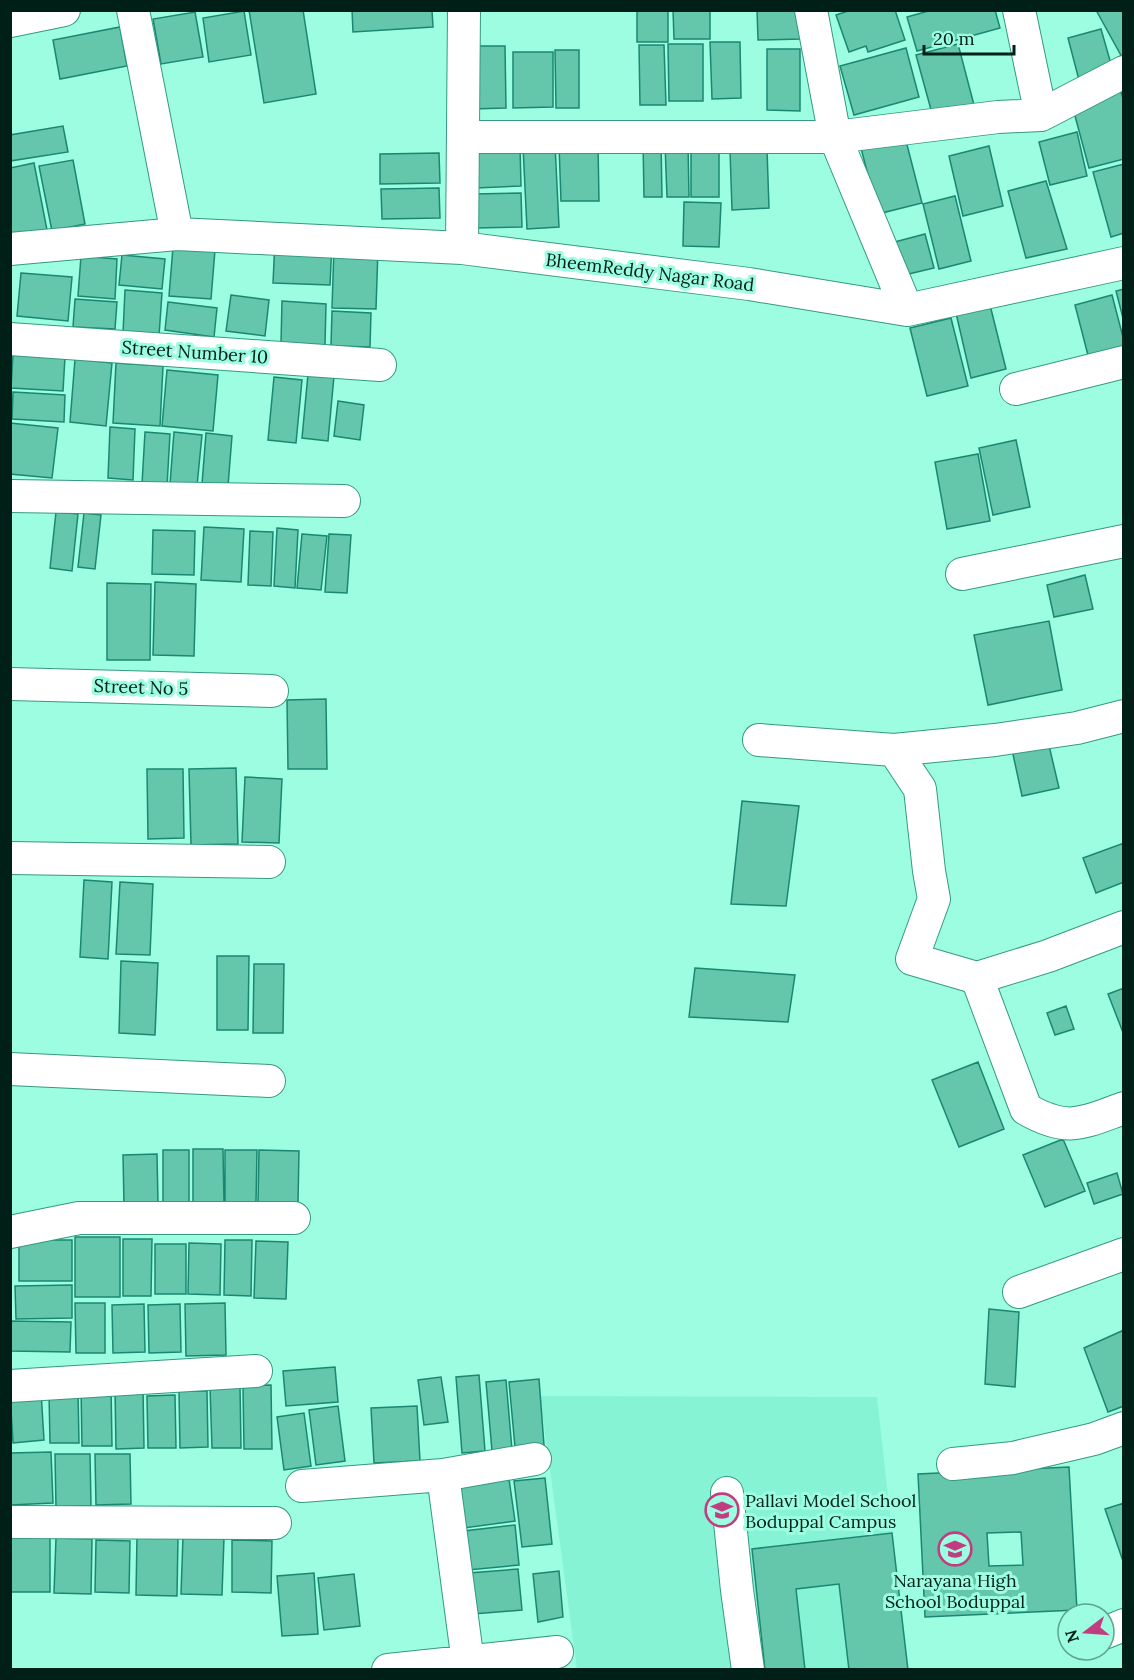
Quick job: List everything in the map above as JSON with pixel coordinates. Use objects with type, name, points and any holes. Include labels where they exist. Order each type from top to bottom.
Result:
[{"type":"street","points":[[10,21],[63,10]]},
{"type":"street","points":[[133,10],[177,234]]},
{"type":"street","points":[[462,248],[464,10]]},
{"type":"street","points":[[811,10],[835,137],[907,310]]},
{"type":"street","points":[[1019,10],[1041,115]]},
{"type":"street","points":[[464,137],[835,137],[998,117],[1041,115],[1124,72]]},
{"type":"street","name":"BheemReddy Nagar Road","points":[[10,249],[177,234],[462,248],[749,284],[907,310],[1120,265]]},
{"type":"street","name":"Street Number 10","points":[[10,339],[380,365]]},
{"type":"street","points":[[1016,389],[1124,362]]},
{"type":"street","points":[[10,496],[344,501]]},
{"type":"street","points":[[962,574],[1124,541]]},
{"type":"street","name":"Street No 5","points":[[10,684],[272,691]]},
{"type":"street","points":[[759,740],[894,750],[995,740],[1077,728],[1124,716]]},
{"type":"street","points":[[894,750],[920,789],[934,899],[912,959],[977,978],[1048,956],[1124,927]]},
{"type":"street","points":[[10,858],[269,862]]},
{"type":"street","points":[[977,978],[1026,1109],[1045,1120],[1063,1124],[1081,1124],[1124,1108]]},
{"type":"street","points":[[10,1068],[269,1081]]},
{"type":"street","points":[[10,1232],[79,1218],[294,1218]]},
{"type":"street","points":[[1019,1292],[1124,1254]]},
{"type":"street","points":[[10,1386],[256,1371]]},
{"type":"street","points":[[953,1464],[1013,1458],[1094,1439],[1124,1428]]},
{"type":"street","points":[[302,1486],[442,1474],[535,1459]]},
{"type":"street","points":[[442,1474],[468,1665]]},
{"type":"street","points":[[727,1493],[748,1670]]},
{"type":"street","points":[[10,1522],[275,1523]]},
{"type":"street","points":[[388,1670],[468,1665],[557,1652]]},
{"type":"shaded area","name":"Pallavi Model School Boduppal Campus","points":[[540,1396],[877,1397],[905,1669],[577,1669]]},
{"type":"building","points":[[249,10],[303,10],[316,94],[264,103]]},
{"type":"building","points":[[352,10],[432,10],[433,27],[353,32]]},
{"type":"building","points":[[637,10],[668,10],[668,42],[637,42]]},
{"type":"building","points":[[673,10],[710,10],[710,39],[674,39]]},
{"type":"building","points":[[757,10],[800,10],[801,39],[758,40]]},
{"type":"building","points":[[851,10],[895,10],[905,40],[868,52],[866,46],[849,52],[836,15]]},
{"type":"building","points":[[932,10],[995,10],[1000,28],[917,51],[907,17]]},
{"type":"building","points":[[1096,10],[1124,10],[1123,59]]},
{"type":"building","points":[[244,11],[251,55],[209,62],[203,18]]},
{"type":"building","points":[[195,12],[203,57],[161,64],[153,19]]},
{"type":"building","points":[[120,27],[127,66],[60,79],[53,40]]},
{"type":"building","points":[[1101,29],[1113,71],[1079,80],[1068,38]]},
{"type":"building","points":[[710,42],[740,42],[741,98],[712,99]]},
{"type":"building","points":[[668,44],[703,44],[703,101],[669,101]]},
{"type":"building","points":[[958,44],[974,105],[933,117],[916,55]]},
{"type":"building","points":[[639,45],[664,45],[666,105],[640,105]]},
{"type":"building","points":[[471,46],[505,46],[506,108],[472,109]]},
{"type":"building","points":[[906,48],[919,97],[854,115],[840,66]]},
{"type":"building","points":[[767,49],[800,49],[800,111],[767,110]]},
{"type":"building","points":[[555,50],[579,50],[579,108],[556,108]]},
{"type":"building","points":[[513,52],[553,52],[553,107],[513,108]]},
{"type":"building","points":[[1120,88],[1124,102],[1124,159],[1089,168],[1071,101]]},
{"type":"building","points":[[63,126],[68,152],[10,161],[10,135]]},
{"type":"building","points":[[1077,132],[1087,176],[1050,185],[1039,142]]},
{"type":"building","points":[[905,137],[922,203],[878,214],[861,148]]},
{"type":"building","points":[[643,141],[661,141],[662,197],[644,197]]},
{"type":"building","points":[[691,142],[719,142],[719,197],[691,197]]},
{"type":"building","points":[[688,143],[689,197],[667,197],[665,144]]},
{"type":"building","points":[[555,144],[559,227],[527,229],[523,146]]},
{"type":"building","points":[[598,144],[599,201],[561,201],[559,145]]},
{"type":"building","points":[[520,146],[521,186],[476,188],[475,147]]},
{"type":"building","points":[[989,146],[1003,206],[963,216],[949,156]]},
{"type":"building","points":[[767,149],[769,208],[732,210],[730,150]]},
{"type":"building","points":[[439,153],[440,183],[380,184],[380,154]]},
{"type":"building","points":[[73,160],[85,224],[52,231],[39,166]]},
{"type":"building","points":[[34,163],[47,230],[10,237],[10,168]]},
{"type":"building","points":[[1124,164],[1124,233],[1111,237],[1093,172]]},
{"type":"building","points":[[1046,181],[1067,249],[1026,258],[1008,191]]},
{"type":"building","points":[[439,188],[440,218],[382,219],[381,189]]},
{"type":"building","points":[[521,193],[522,227],[476,228],[475,194]]},
{"type":"building","points":[[955,196],[971,261],[939,269],[923,204]]},
{"type":"building","points":[[684,202],[721,203],[719,247],[683,246]]},
{"type":"building","points":[[925,234],[934,268],[896,277],[887,244]]},
{"type":"building","points":[[275,240],[332,242],[330,285],[273,283]]},
{"type":"building","points":[[173,247],[215,250],[211,299],[169,296]]},
{"type":"building","points":[[334,248],[378,249],[376,309],[332,308]]},
{"type":"building","points":[[122,255],[165,259],[162,289],[119,285]]},
{"type":"building","points":[[81,256],[117,259],[115,299],[78,296]]},
{"type":"building","points":[[21,273],[72,277],[68,321],[17,316]]},
{"type":"building","points":[[1124,289],[1124,322],[1116,291]]},
{"type":"building","points":[[125,290],[162,293],[159,336],[123,333]]},
{"type":"building","points":[[231,295],[269,300],[265,336],[226,331]]},
{"type":"building","points":[[1112,295],[1124,341],[1124,350],[1089,359],[1075,305]]},
{"type":"building","points":[[75,299],[117,302],[115,329],[73,327]]},
{"type":"building","points":[[282,301],[326,304],[325,345],[281,343]]},
{"type":"building","points":[[168,302],[217,308],[214,337],[165,330]]},
{"type":"building","points":[[990,305],[1006,369],[971,378],[956,313]]},
{"type":"building","points":[[332,311],[371,313],[370,347],[331,346]]},
{"type":"building","points":[[951,318],[968,386],[927,396],[910,328]]},
{"type":"building","points":[[13,354],[65,357],[63,391],[11,388]]},
{"type":"building","points":[[75,359],[112,363],[106,426],[70,422]]},
{"type":"building","points":[[116,363],[163,366],[160,426],[113,423]]},
{"type":"building","points":[[167,370],[218,375],[213,431],[162,426]]},
{"type":"building","points":[[308,374],[334,376],[328,441],[302,438]]},
{"type":"building","points":[[274,377],[302,380],[296,443],[268,440]]},
{"type":"building","points":[[13,392],[65,395],[64,422],[12,419]]},
{"type":"building","points":[[338,401],[364,405],[360,440],[334,436]]},
{"type":"building","points":[[10,423],[58,428],[52,478],[10,474]]},
{"type":"building","points":[[110,427],[135,429],[133,480],[108,478]]},
{"type":"building","points":[[145,432],[170,434],[167,486],[142,484]]},
{"type":"building","points":[[174,432],[202,435],[197,486],[170,484]]},
{"type":"building","points":[[206,433],[232,436],[228,486],[202,484]]},
{"type":"building","points":[[1016,440],[1030,507],[993,515],[979,448]]},
{"type":"building","points":[[978,454],[990,521],[947,529],[935,462]]},
{"type":"building","points":[[56,512],[78,514],[72,571],[50,568]]},
{"type":"building","points":[[84,513],[101,515],[95,569],[78,567]]},
{"type":"building","points":[[204,527],[244,529],[241,582],[201,580]]},
{"type":"building","points":[[277,528],[298,530],[295,588],[274,586]]},
{"type":"building","points":[[153,530],[195,531],[194,575],[152,574]]},
{"type":"building","points":[[250,531],[273,532],[271,586],[248,585]]},
{"type":"building","points":[[302,534],[327,536],[321,590],[297,588]]},
{"type":"building","points":[[329,534],[351,535],[347,593],[325,592]]},
{"type":"building","points":[[1085,575],[1093,609],[1054,617],[1047,585]]},
{"type":"building","points":[[155,582],[196,584],[194,656],[153,655]]},
{"type":"building","points":[[107,583],[151,584],[150,660],[107,660]]},
{"type":"building","points":[[1049,621],[1062,690],[988,705],[974,635]]},
{"type":"building","points":[[326,699],[327,769],[288,769],[287,700]]},
{"type":"building","points":[[1047,737],[1059,788],[1022,796],[1011,745]]},
{"type":"building","points":[[236,768],[238,844],[191,845],[189,769]]},
{"type":"building","points":[[147,769],[183,769],[184,838],[148,839]]},
{"type":"building","points":[[245,777],[282,779],[279,843],[242,842]]},
{"type":"building","points":[[742,801],[799,806],[786,906],[731,904]]},
{"type":"building","points":[[1124,843],[1124,882],[1096,893],[1083,858]]},
{"type":"building","points":[[84,880],[112,882],[108,959],[80,957]]},
{"type":"building","points":[[120,882],[153,884],[150,955],[116,954]]},
{"type":"building","points":[[217,956],[249,956],[248,1030],[217,1030]]},
{"type":"building","points":[[121,961],[158,963],[155,1035],[119,1033]]},
{"type":"building","points":[[254,964],[284,964],[283,1033],[253,1033]]},
{"type":"building","points":[[695,968],[795,975],[788,1022],[689,1017]]},
{"type":"building","points":[[1124,988],[1124,1035],[1108,994]]},
{"type":"building","points":[[1066,1006],[1074,1029],[1055,1035],[1047,1013]]},
{"type":"building","points":[[978,1062],[1004,1129],[959,1147],[932,1080]]},
{"type":"building","points":[[1063,1139],[1085,1191],[1045,1207],[1023,1155]]},
{"type":"building","points":[[193,1149],[223,1149],[224,1203],[193,1203]]},
{"type":"building","points":[[163,1150],[189,1150],[189,1203],[163,1203]]},
{"type":"building","points":[[225,1150],[257,1150],[256,1202],[225,1202]]},
{"type":"building","points":[[259,1150],[299,1151],[298,1203],[258,1202]]},
{"type":"building","points":[[157,1154],[158,1203],[124,1204],[123,1155]]},
{"type":"building","points":[[1117,1173],[1123,1194],[1094,1204],[1087,1183]]},
{"type":"building","points":[[75,1237],[120,1237],[120,1297],[75,1297]]},
{"type":"building","points":[[123,1239],[152,1239],[151,1296],[123,1296]]},
{"type":"building","points":[[19,1240],[72,1240],[72,1281],[19,1281]]},
{"type":"building","points":[[225,1240],[252,1240],[251,1296],[224,1295]]},
{"type":"building","points":[[256,1241],[288,1242],[286,1299],[254,1298]]},
{"type":"building","points":[[189,1243],[221,1244],[220,1295],[188,1294]]},
{"type":"building","points":[[155,1244],[186,1244],[186,1294],[155,1294]]},
{"type":"building","points":[[72,1285],[72,1318],[16,1319],[15,1286]]},
{"type":"building","points":[[75,1303],[105,1303],[105,1353],[76,1353]]},
{"type":"building","points":[[225,1303],[226,1355],[186,1356],[185,1304]]},
{"type":"building","points":[[144,1304],[145,1352],[113,1353],[112,1305]]},
{"type":"building","points":[[180,1304],[181,1352],[149,1353],[148,1305]]},
{"type":"building","points":[[989,1309],[1019,1312],[1015,1387],[985,1384]]},
{"type":"building","points":[[10,1321],[71,1322],[70,1352],[10,1351]]},
{"type":"building","points":[[1124,1330],[1124,1406],[1108,1412],[1084,1348]]},
{"type":"building","points":[[335,1367],[338,1402],[286,1406],[283,1371]]},
{"type":"building","points":[[479,1375],[485,1451],[462,1453],[456,1377]]},
{"type":"building","points":[[441,1377],[448,1422],[424,1425],[418,1380]]},
{"type":"building","points":[[539,1379],[544,1445],[515,1447],[509,1382]]},
{"type":"building","points":[[506,1380],[512,1450],[492,1451],[486,1382]]},
{"type":"building","points":[[271,1385],[272,1449],[244,1449],[243,1386]]},
{"type":"building","points":[[240,1386],[241,1448],[212,1448],[210,1387]]},
{"type":"building","points":[[81,1387],[111,1387],[112,1446],[82,1446]]},
{"type":"building","points":[[115,1388],[143,1388],[144,1448],[116,1449]]},
{"type":"building","points":[[41,1391],[44,1440],[13,1443],[10,1393]]},
{"type":"building","points":[[179,1391],[207,1391],[208,1447],[180,1448]]},
{"type":"building","points":[[78,1392],[79,1443],[50,1443],[49,1393]]},
{"type":"building","points":[[175,1395],[176,1448],[148,1448],[147,1396]]},
{"type":"building","points":[[338,1406],[345,1461],[316,1465],[309,1410]]},
{"type":"building","points":[[417,1406],[420,1461],[374,1463],[371,1408]]},
{"type":"building","points":[[304,1413],[311,1466],[284,1470],[277,1417]]},
{"type":"building","points":[[51,1452],[53,1503],[10,1505],[10,1453]]},
{"type":"building","points":[[55,1454],[90,1454],[91,1506],[56,1507]]},
{"type":"building","points":[[95,1454],[130,1454],[131,1504],[96,1505]]},
{"type":"building","name":"Narayana High School Boduppal","points":[[1069,1467],[1077,1602],[1056,1602],[1056,1611],[925,1617],[918,1474]],"holes":[[[1021,1532],[1023,1565],[989,1566],[987,1533]]]},
{"type":"building","points":[[545,1478],[552,1544],[522,1547],[514,1481]]},
{"type":"building","points":[[509,1479],[515,1521],[464,1528],[459,1485]]},
{"type":"building","points":[[1124,1503],[1124,1564],[1105,1509]]},
{"type":"building","points":[[515,1525],[519,1565],[468,1570],[464,1531]]},
{"type":"building","points":[[892,1533],[908,1670],[849,1670],[839,1584],[796,1589],[805,1670],[765,1670],[752,1549]]},
{"type":"building","points":[[11,1534],[50,1534],[50,1592],[10,1592]]},
{"type":"building","points":[[137,1535],[178,1536],[177,1596],[136,1595]]},
{"type":"building","points":[[183,1537],[224,1538],[222,1595],[181,1594]]},
{"type":"building","points":[[56,1538],[92,1539],[91,1594],[54,1593]]},
{"type":"building","points":[[96,1540],[130,1541],[129,1593],[95,1592]]},
{"type":"building","points":[[232,1540],[272,1541],[271,1593],[232,1592]]},
{"type":"building","points":[[518,1569],[522,1610],[473,1614],[469,1573]]},
{"type":"building","points":[[559,1571],[563,1617],[538,1622],[533,1574]]},
{"type":"building","points":[[314,1573],[318,1634],[282,1636],[277,1576]]},
{"type":"building","points":[[354,1574],[360,1626],[324,1630],[318,1578]]},
{"type":"place","name":"Pallavi Model School Boduppal Campus","points":[[722,1510]]},
{"type":"place","name":"Narayana High School Boduppal","points":[[955,1549]]}]
